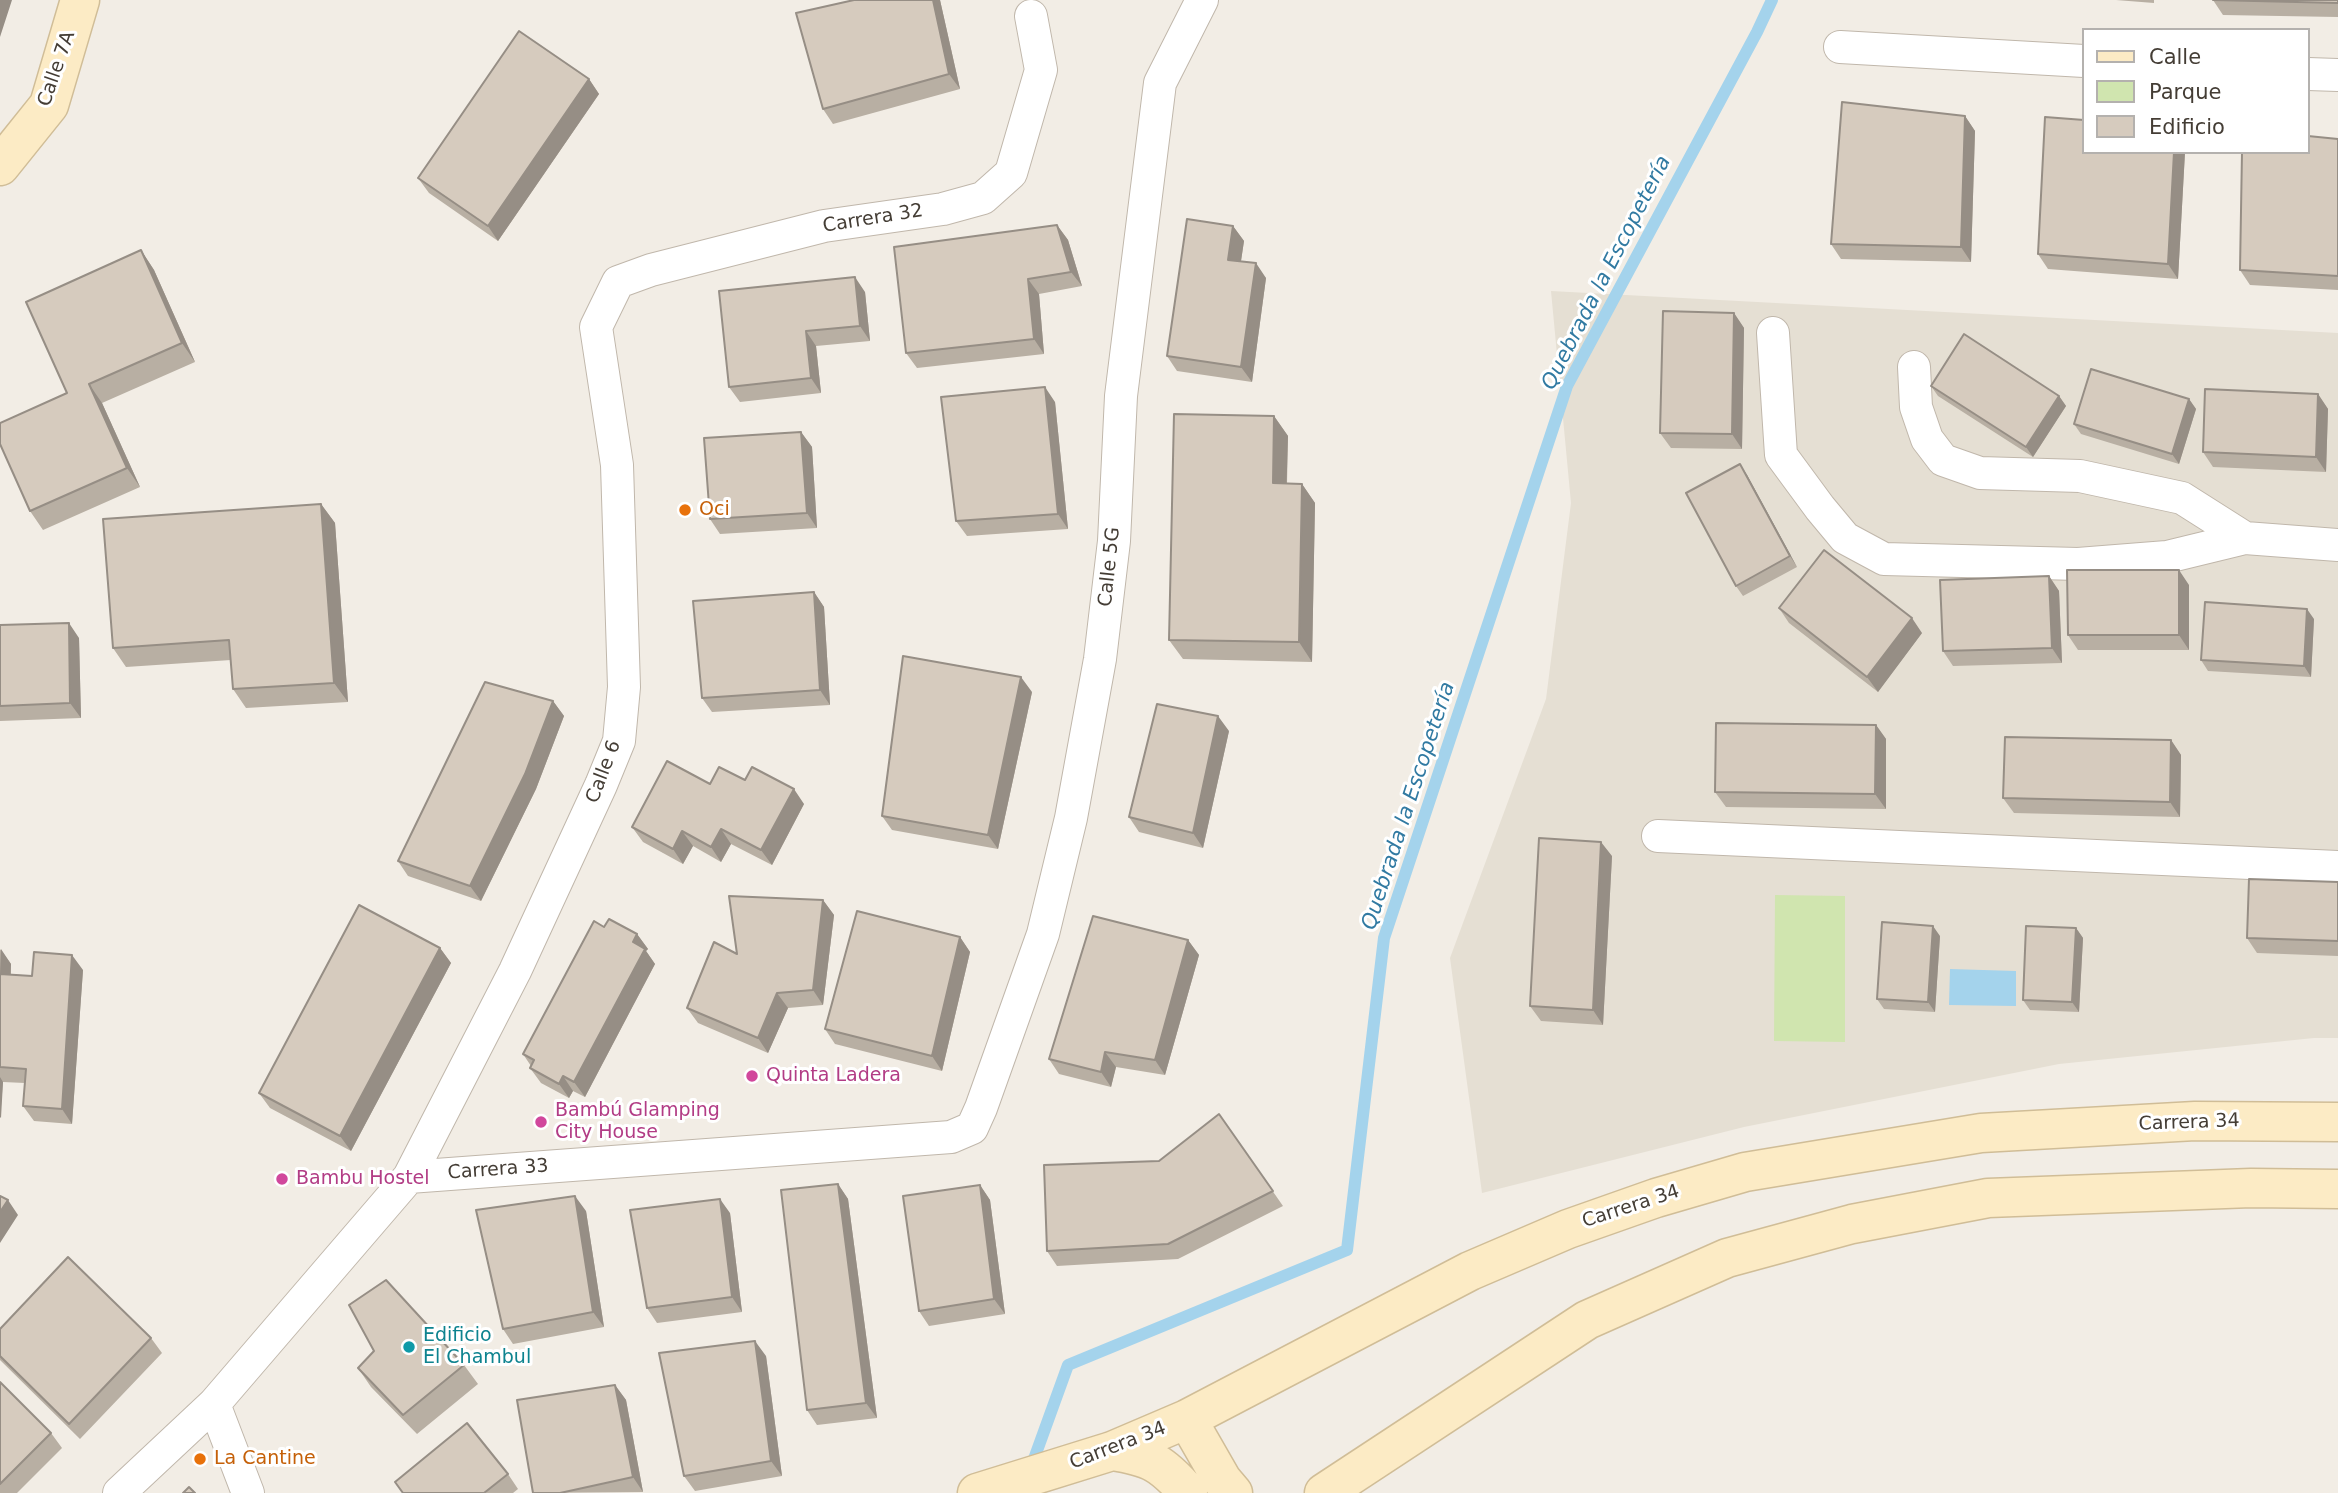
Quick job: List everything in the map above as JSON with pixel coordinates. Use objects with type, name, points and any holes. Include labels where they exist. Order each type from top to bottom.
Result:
[{"type":"street","name":"Calle 7A","points":[[0,166],[49,105],[80,0]]},
{"type":"street","name":"Calle 5G","points":[[972,1128],[1043,934],[1071,818],[1100,659],[1111,567],[1121,396],[1160,83],[1202,0]]},
{"type":"street","name":"Carrera 32","points":[[596,327],[618,282],[651,270],[824,226],[943,209],[983,198],[1012,173],[1041,70],[1031,16]]},
{"type":"street","points":[[1840,47],[2082,61]]},
{"type":"street","points":[[2310,74],[2338,75]]},
{"type":"street","name":"Calle 6","points":[[409,1177],[515,971],[619,741],[624,687],[617,466],[596,327]]},
{"type":"street","points":[[1773,334],[1781,455],[1845,538],[1884,559],[2078,564],[2167,557],[2245,538],[2338,545]]},
{"type":"street","points":[[1914,367],[1916,407],[1927,439],[1943,460],[1980,473],[2080,476],[2182,498],[2245,538]]},
{"type":"street","points":[[1658,836],[2338,867]]},
{"type":"street","name":"Carrera 34","points":[[984,1492],[1096,1456],[1187,1419],[1470,1271],[1568,1228],[1745,1172],[1981,1133],[2195,1121],[2338,1122]]},
{"type":"street","name":"Carrera 33","points":[[409,1177],[951,1137],[972,1128]]},
{"type":"street","points":[[119,1493],[214,1404],[409,1177]]},
{"type":"street","points":[[1324,1493],[1587,1320],[1727,1258],[1852,1224],[1988,1198],[2251,1188],[2338,1189]]},
{"type":"street","points":[[214,1404],[248,1493]]},
{"type":"street","points":[[1187,1419],[1222,1480],[1233,1493]]},
{"type":"street","points":[[1096,1456],[1142,1455],[1169,1471],[1188,1493]]},
{"type":"shaded area","points":[[1551,291],[2338,333],[2338,1038],[2314,1038],[2059,1064],[1744,1127],[1482,1193],[1450,958],[1546,699],[1571,503]]},
{"type":"green space","points":[[1775,895],[1845,896],[1845,1042],[1774,1041]]},
{"type":"water","points":[[1950,969],[2016,971],[2016,1006],[1949,1005]]},
{"type":"building","points":[[854,0],[933,0],[949,74],[823,109],[796,13]]},
{"type":"building","points":[[2213,0],[2338,0],[2338,3]]},
{"type":"building","points":[[519,31],[589,79],[488,226],[418,178]]},
{"type":"building","points":[[1842,102],[1965,116],[1961,247],[1831,244]]},
{"type":"building","points":[[2045,117],[2082,120],[2082,154],[2174,154],[2168,264],[2038,254]]},
{"type":"building","points":[[2310,136],[2338,139],[2338,276],[2240,270],[2242,154],[2310,154]]},
{"type":"building","points":[[1187,219],[1233,226],[1228,260],[1256,263],[1241,367],[1167,356]]},
{"type":"building","points":[[1057,225],[1071,272],[1028,279],[1034,339],[906,353],[894,247]]},
{"type":"building","points":[[141,250],[182,343],[89,384],[127,468],[30,511],[0,444],[0,423],[67,393],[26,302]]},
{"type":"building","points":[[855,277],[860,326],[806,331],[811,378],[729,387],[719,291]]},
{"type":"building","points":[[1663,311],[1734,313],[1732,434],[1660,433]]},
{"type":"building","points":[[1964,334],[2059,396],[2026,447],[1931,386]]},
{"type":"building","points":[[2091,369],[2189,399],[2172,454],[2074,424]]},
{"type":"building","points":[[1045,387],[1058,514],[956,521],[941,397]]},
{"type":"building","points":[[2205,389],[2318,394],[2316,457],[2203,452]]},
{"type":"building","points":[[1174,414],[1274,416],[1273,483],[1302,484],[1299,642],[1169,640]]},
{"type":"building","points":[[801,432],[807,513],[710,519],[704,438]]},
{"type":"building","points":[[1740,464],[1790,556],[1736,586],[1686,493]]},
{"type":"building","points":[[321,504],[334,683],[233,689],[229,640],[113,648],[103,519]]},
{"type":"building","points":[[1824,550],[1912,618],[1867,677],[1779,608]]},
{"type":"building","points":[[2067,570],[2179,570],[2179,635],[2068,635]]},
{"type":"building","points":[[2049,576],[2052,648],[1943,651],[1940,580]]},
{"type":"building","points":[[814,592],[820,690],[702,698],[693,601]]},
{"type":"building","points":[[2205,602],[2307,609],[2304,666],[2201,660]]},
{"type":"building","points":[[69,623],[70,703],[0,706],[0,625]]},
{"type":"building","points":[[903,656],[1021,677],[988,835],[882,816]]},
{"type":"building","points":[[485,682],[553,701],[525,774],[470,886],[398,861]]},
{"type":"building","points":[[1157,704],[1218,716],[1193,833],[1129,817]]},
{"type":"building","points":[[1716,723],[1876,725],[1875,794],[1715,792]]},
{"type":"building","points":[[2005,737],[2171,740],[2170,802],[2003,798]]},
{"type":"building","points":[[667,761],[710,784],[719,767],[745,780],[752,767],[794,789],[761,850],[721,829],[711,847],[682,831],[673,849],[632,827]]},
{"type":"building","points":[[1539,838],[1601,842],[1593,1010],[1530,1006]]},
{"type":"building","points":[[2249,879],[2338,882],[2338,941],[2247,938]]},
{"type":"building","points":[[729,896],[823,900],[813,990],[777,993],[758,1038],[687,1008],[714,942],[737,954]]},
{"type":"building","points":[[359,905],[440,948],[340,1136],[259,1093]]},
{"type":"building","points":[[857,911],[960,937],[932,1056],[825,1029]]},
{"type":"building","points":[[1093,916],[1188,940],[1155,1060],[1105,1052],[1101,1072],[1049,1059]]},
{"type":"building","points":[[609,919],[637,934],[633,942],[645,949],[574,1082],[563,1076],[559,1084],[530,1068],[534,1060],[523,1054],[594,921],[604,927]]},
{"type":"building","points":[[1882,922],[1933,926],[1928,1002],[1877,999]]},
{"type":"building","points":[[2026,926],[2076,928],[2072,1002],[2023,1000]]},
{"type":"building","points":[[34,952],[72,955],[62,1109],[23,1106],[26,1069],[0,1067],[0,974],[32,976]]},
{"type":"building","points":[[1219,1114],[1273,1191],[1168,1244],[1047,1251],[1044,1165],[1159,1161]]},
{"type":"building","points":[[838,1184],[866,1403],[807,1410],[781,1190]]},
{"type":"building","points":[[980,1185],[994,1299],[919,1311],[903,1196]]},
{"type":"building","points":[[0,1196],[8,1200],[0,1212]]},
{"type":"building","points":[[575,1196],[593,1312],[503,1329],[476,1210]]},
{"type":"building","points":[[720,1199],[732,1297],[647,1308],[630,1210]]},
{"type":"building","points":[[68,1257],[151,1338],[69,1424],[0,1356],[0,1329]]},
{"type":"building","name":"Edificio El Chambul","points":[[386,1280],[464,1365],[403,1415],[358,1368],[374,1351],[349,1305]]},
{"type":"building","points":[[755,1341],[771,1461],[684,1476],[659,1353]]},
{"type":"building","points":[[0,1382],[51,1433],[0,1484]]},
{"type":"building","points":[[615,1385],[633,1477],[560,1493],[533,1493],[517,1400]]},
{"type":"building","points":[[467,1423],[508,1474],[484,1493],[403,1493],[395,1482]]},
{"type":"building","points":[[189,1487],[195,1493],[183,1493]]},
{"type":"waterway","name":"Quebrada la Escopetería","points":[[1030,1470],[1068,1365],[1347,1250],[1384,938],[1567,386],[1772,0]]},
{"type":"place","name":"Oci","points":[[685,510]]},
{"type":"place","name":"Quinta Ladera","points":[[752,1076]]},
{"type":"place","name":"Bambú Glamping City House","points":[[541,1122]]},
{"type":"place","name":"Bambu Hostel","points":[[282,1179]]},
{"type":"place","name":"Edificio El Chambul","points":[[409,1347]]},
{"type":"place","name":"La Cantine","points":[[200,1459]]}]
